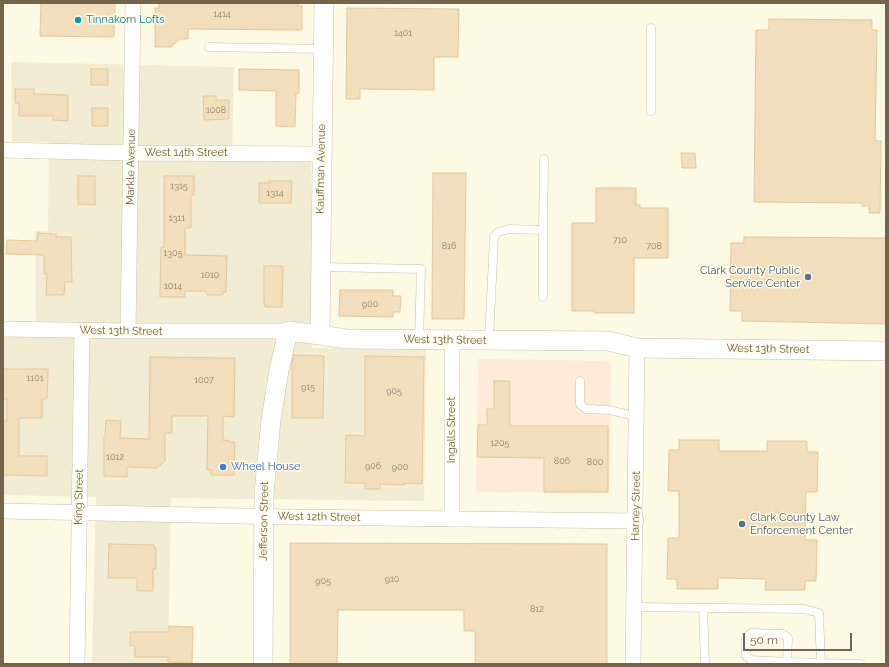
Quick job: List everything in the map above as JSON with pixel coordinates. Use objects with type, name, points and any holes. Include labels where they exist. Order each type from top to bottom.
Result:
[{"type":"street","name":"Markle Avenue","points":[[128,331],[133,3]]},
{"type":"street","name":"Kauffman Avenue","points":[[320,335],[324,3]]},
{"type":"street","name":"West 14th Street","points":[[3,150],[131,153],[321,154]]},
{"type":"street","name":"West 13th Street","points":[[3,329],[288,331],[346,339],[608,342],[637,348],[886,351]]},
{"type":"street","name":"King Street","points":[[77,664],[82,330]]},
{"type":"street","name":"Jefferson Street","points":[[263,664],[264,493],[271,420],[279,370],[288,331]]},
{"type":"street","name":"Ingalls Street","points":[[452,340],[452,519]]},
{"type":"street","name":"Harney Street","points":[[633,664],[637,348]]},
{"type":"street","name":"West 12th Street","points":[[3,511],[636,521]]},
{"type":"lane","points":[[651,28],[651,112]]},
{"type":"lane","points":[[209,46],[323,49]]},
{"type":"lane","points":[[543,297],[544,159]]},
{"type":"lane","points":[[489,340],[494,237],[498,232],[509,229],[544,230]]},
{"type":"lane","points":[[320,267],[421,270],[419,340]]},
{"type":"lane","points":[[580,381],[580,404],[586,409],[610,410],[637,417]]},
{"type":"lane","points":[[634,607],[804,609],[818,613],[821,664]]},
{"type":"lane","points":[[704,608],[704,664]]},
{"type":"lane","points":[[787,662],[788,638],[783,634],[751,633],[746,637],[746,656],[751,660],[821,664],[861,664]]},
{"type":"shaded area","points":[[11,62],[234,67],[232,159],[311,161],[312,348],[426,349],[424,501],[171,498],[168,664],[92,664],[96,497],[3,495],[3,337],[36,337],[35,231],[48,231],[49,142],[12,141]]},
{"type":"shaded area","points":[[478,359],[611,361],[609,493],[476,492]]},
{"type":"building","name":"Tinnakorn Lofts","points":[[41,3],[115,3],[114,37],[40,36]]},
{"type":"building","points":[[159,3],[298,3],[298,6],[302,6],[302,30],[188,29],[188,39],[180,39],[171,47],[155,47],[155,8],[159,8]]},
{"type":"building","points":[[347,8],[459,9],[458,57],[434,57],[434,90],[360,89],[360,99],[346,99]]},
{"type":"building","points":[[769,19],[872,20],[872,30],[877,30],[875,141],[881,141],[880,213],[869,213],[869,206],[862,206],[862,203],[754,202],[756,30],[769,30]]},
{"type":"building","points":[[91,69],[108,69],[108,85],[91,85]]},
{"type":"building","points":[[239,69],[299,70],[299,93],[296,93],[295,127],[276,126],[276,91],[239,90]]},
{"type":"building","points":[[15,89],[34,89],[34,94],[68,95],[68,121],[53,120],[53,116],[19,116],[19,103],[15,103]]},
{"type":"building","points":[[203,96],[216,96],[216,100],[229,100],[229,119],[204,120]]},
{"type":"building","points":[[92,108],[108,108],[108,126],[92,126]]},
{"type":"building","points":[[681,153],[695,153],[696,168],[682,168]]},
{"type":"building","points":[[433,173],[466,173],[464,319],[432,319]]},
{"type":"building","points":[[78,176],[95,176],[95,205],[78,204]]},
{"type":"building","points":[[164,176],[194,176],[194,195],[191,195],[191,228],[185,228],[185,255],[227,256],[226,292],[223,292],[223,295],[207,295],[205,291],[185,291],[185,297],[160,297],[161,247],[164,247]]},
{"type":"building","points":[[269,181],[292,181],[291,203],[259,203],[259,183],[269,183]]},
{"type":"building","points":[[596,188],[636,188],[636,205],[640,205],[640,208],[668,208],[668,258],[634,258],[634,313],[595,313],[595,311],[572,311],[572,223],[596,223]]},
{"type":"building","points":[[38,233],[56,234],[56,237],[71,237],[72,282],[65,282],[64,295],[46,295],[47,274],[44,274],[44,255],[6,254],[7,240],[37,241]]},
{"type":"building","name":"Clark County Public Service Center","points":[[744,237],[886,238],[886,324],[742,321],[742,311],[730,311],[731,243],[744,243]]},
{"type":"building","points":[[264,266],[283,266],[282,307],[265,307]]},
{"type":"building","points":[[340,290],[393,290],[393,296],[401,296],[400,312],[393,312],[393,317],[339,316]]},
{"type":"building","points":[[294,355],[324,356],[323,418],[292,418],[292,362]]},
{"type":"building","points":[[365,356],[424,357],[422,484],[380,484],[380,489],[365,489],[365,483],[345,483],[346,435],[365,436]]},
{"type":"building","points":[[150,357],[235,358],[234,417],[223,416],[223,440],[235,442],[234,475],[211,475],[211,470],[207,470],[208,416],[172,416],[172,433],[165,433],[165,461],[157,468],[127,467],[127,477],[104,476],[104,437],[106,420],[121,421],[120,438],[149,439]]},
{"type":"building","points":[[3,369],[48,369],[47,399],[42,399],[42,418],[19,418],[19,456],[47,456],[47,476],[3,475],[3,421],[7,421],[7,399],[3,399]]},
{"type":"building","points":[[494,381],[510,381],[510,426],[608,426],[608,492],[544,492],[544,458],[477,457],[478,425],[487,425],[487,409],[494,409]]},
{"type":"building","name":"Clark County Law Enforcement Center","points":[[679,440],[719,440],[719,451],[767,451],[767,441],[807,441],[807,452],[818,452],[817,492],[806,492],[805,540],[817,540],[816,581],[805,581],[805,590],[765,590],[766,579],[718,578],[718,589],[677,589],[677,579],[667,579],[668,538],[679,538],[679,491],[668,491],[669,450],[679,450]]},
{"type":"building","points":[[290,543],[607,544],[607,664],[475,664],[475,631],[464,631],[464,610],[338,610],[337,664],[290,664]]},
{"type":"building","points":[[109,544],[154,545],[154,548],[156,548],[156,569],[153,569],[153,591],[137,591],[137,578],[108,578]]},
{"type":"building","points":[[169,626],[193,627],[192,663],[168,662],[168,657],[135,657],[135,646],[130,646],[130,632],[169,632]]},
{"type":"place","name":"Tinnakorn Lofts","points":[[78,20]]},
{"type":"place","name":"Clark County Public Service Center","points":[[808,277]]},
{"type":"place","name":"Wheel House","points":[[223,467]]},
{"type":"place","name":"Clark County Law Enforcement Center","points":[[742,524]]}]
